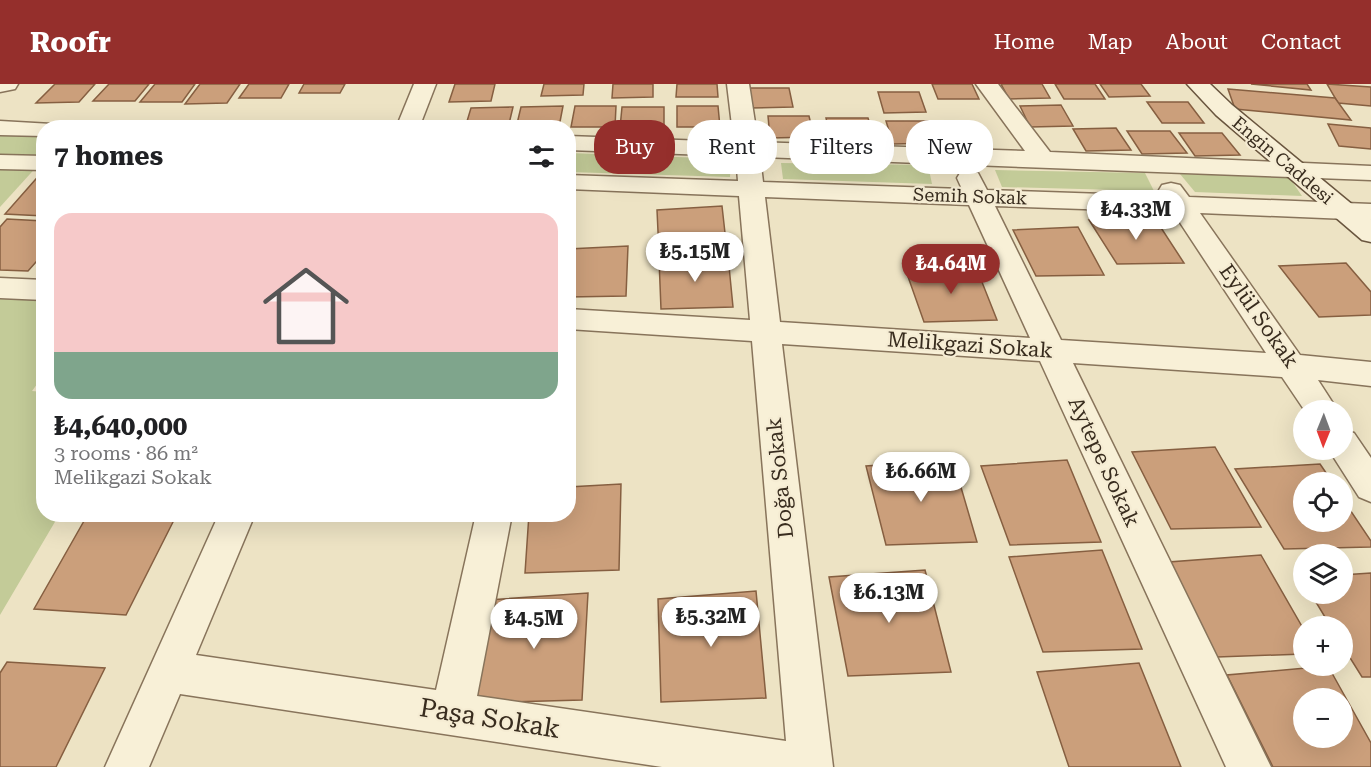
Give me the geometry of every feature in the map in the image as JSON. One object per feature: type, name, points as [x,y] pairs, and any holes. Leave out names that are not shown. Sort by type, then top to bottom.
[{"type":"street","points":[[0,86],[7,84]]},
{"type":"street","points":[[411,120],[425,84]]},
{"type":"street","name":"Doğa Sokak","points":[[738,84],[743,120]]},
{"type":"street","points":[[987,84],[1043,159]]},
{"type":"street","name":"Engin Caddesi","points":[[1198,84],[1224,110],[1371,234]]},
{"type":"street","points":[[0,128],[36,129]]},
{"type":"street","name":"Semih Sokak","points":[[576,143],[687,146]]},
{"type":"street","name":"Semih Sokak","points":[[777,149],[906,154]]},
{"type":"street","name":"Semih Sokak","points":[[993,157],[1371,173]]},
{"type":"street","points":[[0,162],[36,163]]},
{"type":"street","name":"Eylül Sokak","points":[[1153,163],[1316,400]]},
{"type":"street","name":"Doğa Sokak","points":[[750,174],[811,767]]},
{"type":"street","name":"Aytepe Sokak","points":[[968,174],[1249,767]]},
{"type":"street","name":"Semih Sokak","points":[[576,182],[1371,212]]},
{"type":"street","points":[[0,288],[36,290]]},
{"type":"street","name":"Melikgazi Sokak","points":[[576,320],[1294,366],[1371,374]]},
{"type":"street","points":[[1353,459],[1371,487]]},
{"type":"street","points":[[127,767],[234,522]]},
{"type":"street","points":[[452,712],[492,522]]},
{"type":"street","name":"Paşa Sokak","points":[[169,672],[452,712],[811,767]]},
{"type":"green space","points":[[0,132],[36,134],[36,155],[0,154]]},
{"type":"green space","points":[[576,153],[594,154],[594,173],[576,172]]},
{"type":"green space","points":[[675,157],[687,157],[687,174],[730,174],[730,177],[633,174],[675,174]]},
{"type":"green space","points":[[0,162],[36,163],[36,167],[0,207]]},
{"type":"green space","points":[[781,163],[789,163],[789,174],[894,174],[894,165],[906,165],[906,174],[930,174],[932,184],[783,179]]},
{"type":"green space","points":[[995,170],[1145,173],[1154,191],[1002,187]]},
{"type":"green space","points":[[1180,174],[1289,177],[1302,196],[1195,192]]},
{"type":"green space","points":[[0,288],[36,290],[36,386],[32,391],[36,391],[36,522],[55,522],[0,615]]},
{"type":"building","points":[[55,84],[95,84],[79,102],[36,103]]},
{"type":"building","points":[[109,84],[149,84],[135,101],[93,101]]},
{"type":"building","points":[[155,84],[195,84],[182,102],[140,102]]},
{"type":"building","points":[[200,84],[240,84],[227,103],[185,104]]},
{"type":"building","points":[[249,84],[289,84],[281,98],[239,98]]},
{"type":"building","points":[[304,84],[345,84],[340,93],[299,93]]},
{"type":"building","points":[[455,84],[495,84],[491,101],[449,102]]},
{"type":"building","points":[[544,84],[584,84],[583,95],[541,96]]},
{"type":"building","points":[[613,84],[653,84],[653,97],[612,98]]},
{"type":"building","points":[[677,84],[717,84],[718,97],[676,97]]},
{"type":"building","points":[[932,84],[972,84],[979,99],[938,99]]},
{"type":"building","points":[[1001,84],[1042,84],[1050,98],[1009,99]]},
{"type":"building","points":[[1055,84],[1095,84],[1105,99],[1064,99]]},
{"type":"building","points":[[1100,84],[1141,84],[1150,96],[1109,97]]},
{"type":"building","points":[[1251,84],[1307,84],[1311,90]]},
{"type":"building","points":[[1327,84],[1371,87],[1371,106],[1338,103]]},
{"type":"building","points":[[749,88],[789,88],[793,107],[751,108]]},
{"type":"building","points":[[1228,89],[1335,98],[1351,120],[1235,109]]},
{"type":"building","points":[[878,92],[919,92],[926,112],[884,113]]},
{"type":"building","points":[[1147,102],[1188,102],[1204,123],[1162,123]]},
{"type":"building","points":[[1061,105],[1073,126],[1030,127],[1020,106]]},
{"type":"building","points":[[563,106],[560,120],[518,120],[521,107]]},
{"type":"building","points":[[575,106],[616,106],[615,120],[594,120],[594,127],[576,127],[576,120],[572,120]]},
{"type":"building","points":[[677,106],[718,106],[719,120],[687,120],[687,127],[677,127]]},
{"type":"building","points":[[513,107],[510,120],[467,120],[471,108]]},
{"type":"building","points":[[622,107],[664,107],[664,120],[621,120]]},
{"type":"building","points":[[768,116],[809,116],[810,120],[789,120],[789,138],[777,138],[777,120],[768,120]]},
{"type":"building","points":[[826,118],[868,118],[869,120],[826,120]]},
{"type":"building","points":[[894,121],[906,121],[906,144],[894,144]]},
{"type":"building","points":[[1328,124],[1371,128],[1371,149],[1339,146]]},
{"type":"building","points":[[1116,128],[1131,150],[1086,151],[1073,129]]},
{"type":"building","points":[[1127,131],[1170,131],[1187,153],[1142,154]]},
{"type":"building","points":[[1179,133],[1222,133],[1240,155],[1195,156]]},
{"type":"building","points":[[36,179],[36,216],[5,214]]},
{"type":"building","points":[[722,206],[727,251],[659,253],[657,210]]},
{"type":"building","points":[[1154,217],[1184,263],[1117,264],[1089,220]]},
{"type":"building","points":[[7,219],[36,221],[36,262],[28,271],[0,270],[0,227]]},
{"type":"building","points":[[1078,227],[1104,275],[1036,276],[1013,230]]},
{"type":"building","points":[[628,246],[626,296],[576,297],[576,249]]},
{"type":"building","points":[[728,256],[733,307],[661,309],[659,259]]},
{"type":"building","points":[[1346,263],[1371,292],[1371,315],[1319,317],[1279,266]]},
{"type":"building","points":[[976,267],[997,320],[924,322],[906,271]]},
{"type":"building","points":[[1215,447],[1261,527],[1171,529],[1132,452]]},
{"type":"building","points":[[953,460],[977,542],[886,545],[866,466]]},
{"type":"building","points":[[1067,460],[1101,542],[1010,545],[981,466]]},
{"type":"building","points":[[1320,464],[1325,472],[1293,472],[1293,532],[1353,532],[1353,514],[1371,541],[1371,547],[1353,547],[1353,544],[1293,544],[1293,549],[1284,549],[1235,469]]},
{"type":"building","points":[[621,484],[619,570],[525,573],[528,522],[576,522],[576,487]]},
{"type":"building","points":[[83,522],[173,522],[126,615],[34,609]]},
{"type":"building","points":[[1102,550],[1142,649],[1043,652],[1009,557]]},
{"type":"building","points":[[1261,555],[1296,616],[1293,616],[1293,654],[1217,657],[1169,562]]},
{"type":"building","points":[[925,570],[951,672],[848,676],[829,577]]},
{"type":"building","points":[[1371,573],[1371,677],[1362,677],[1353,663],[1353,616],[1324,616],[1317,604],[1353,604],[1353,574]]},
{"type":"building","points":[[756,591],[766,698],[661,702],[658,599]]},
{"type":"building","points":[[588,593],[582,700],[476,703],[488,600]]},
{"type":"building","points":[[7,662],[105,668],[56,767],[0,767],[0,673]]},
{"type":"building","points":[[1139,663],[1181,767],[1069,767],[1037,672]]},
{"type":"building","points":[[1293,669],[1293,676],[1334,676],[1340,688],[1293,688],[1293,748],[1353,748],[1353,711],[1371,743],[1371,767],[1273,767],[1227,675]]}]
